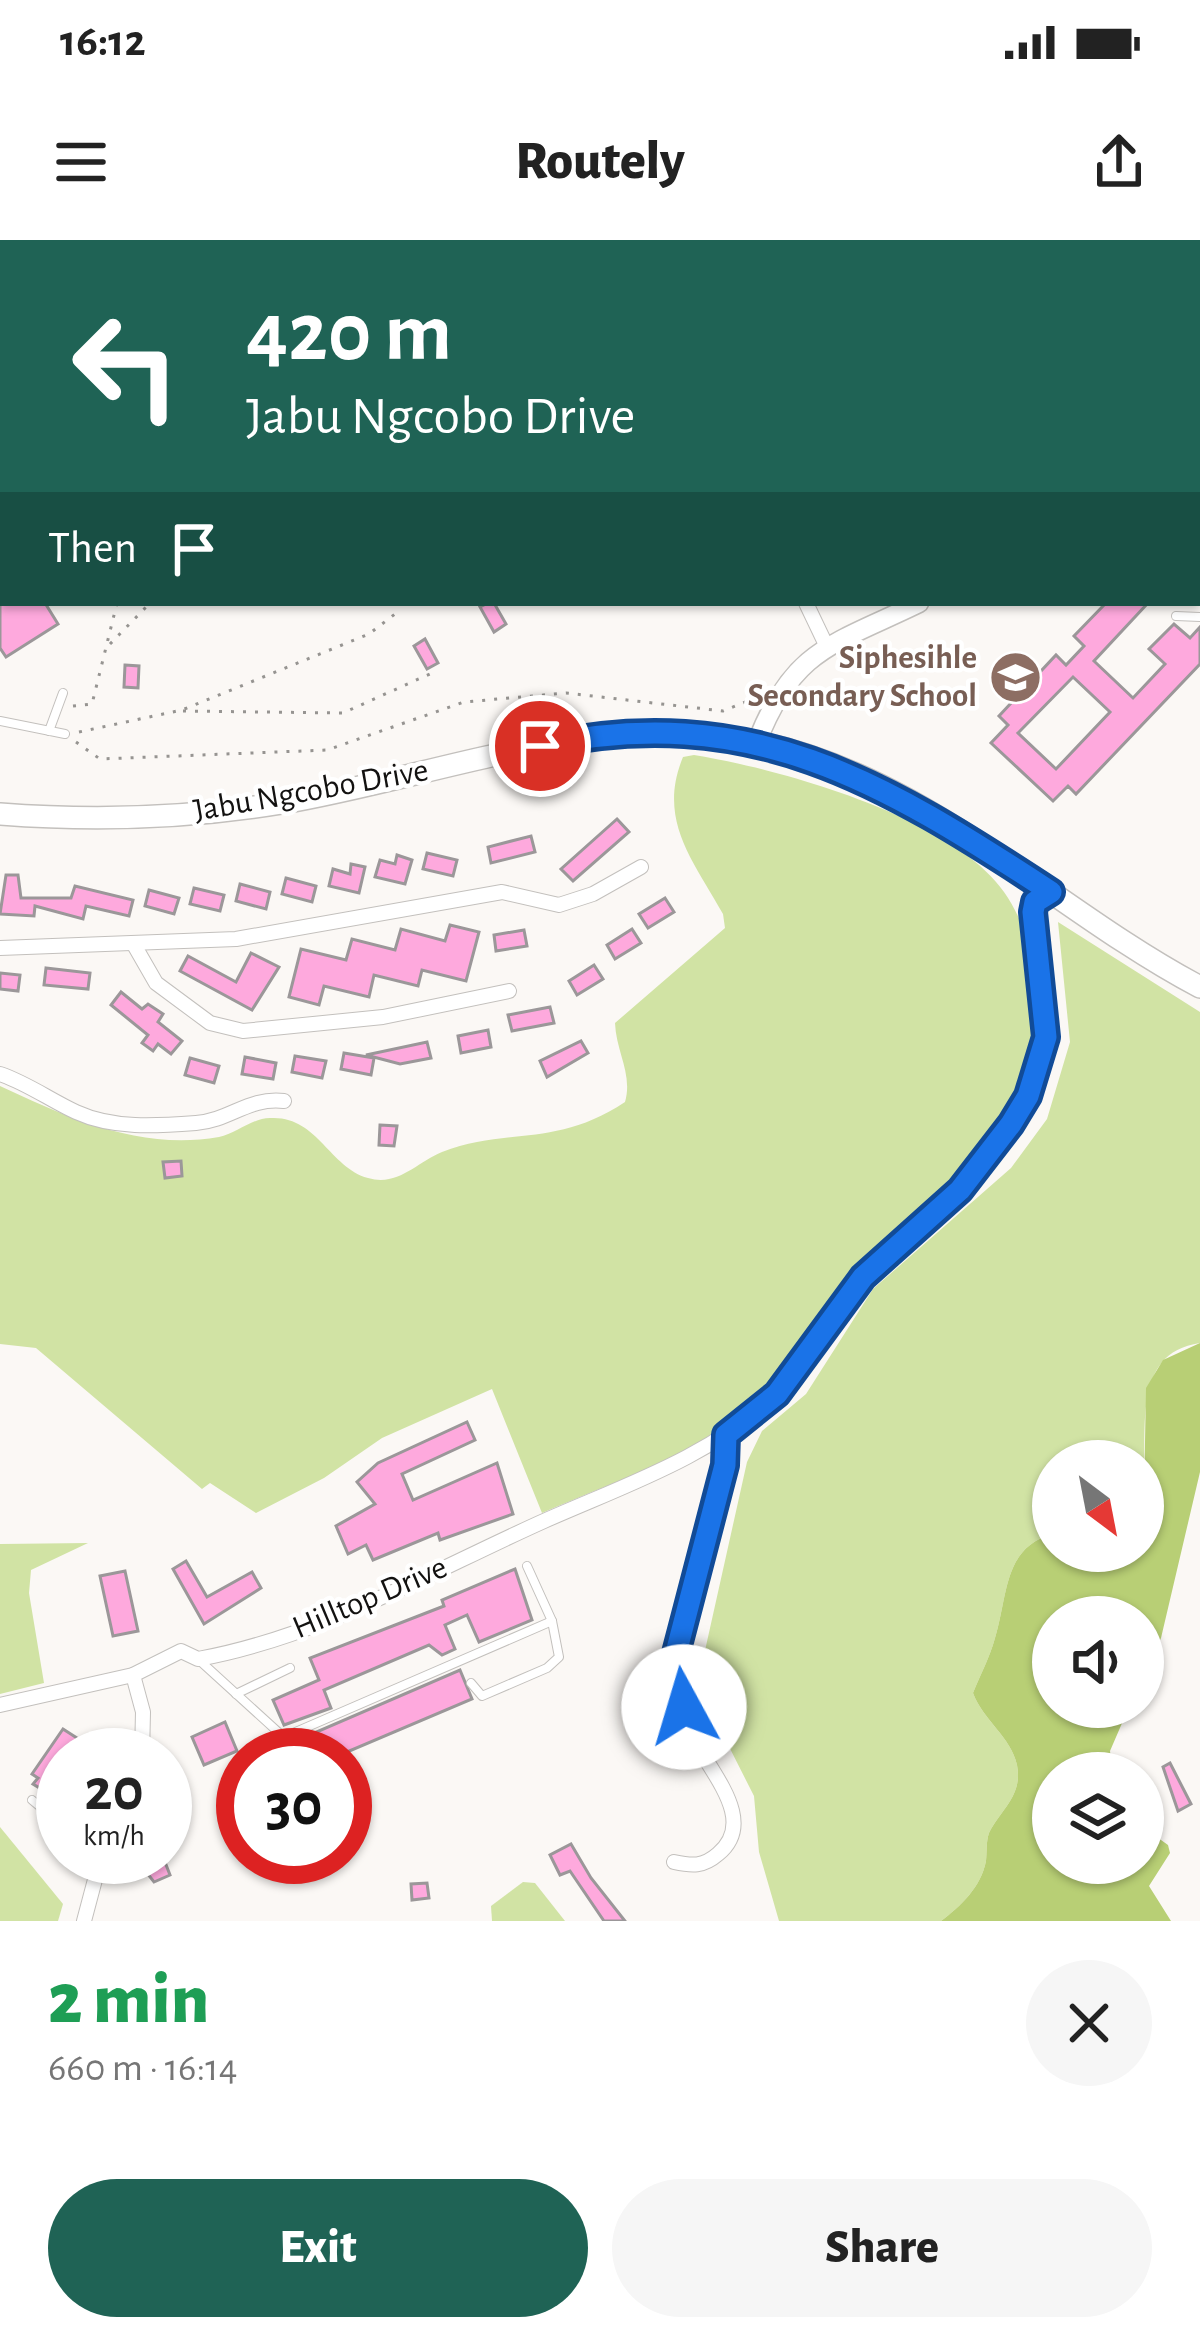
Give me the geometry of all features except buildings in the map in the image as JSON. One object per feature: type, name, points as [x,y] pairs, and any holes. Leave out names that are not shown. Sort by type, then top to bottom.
[{"type":"main road","name":"Jabu Ngcobo Drive","points":[[0,814],[161,814],[280,803],[598,734],[644,731],[757,742],[892,792],[1131,948],[1200,987]]},
{"type":"street","points":[[807,606],[826,647]]},
{"type":"street","points":[[757,742],[776,696],[795,670],[826,647],[914,606]]},
{"type":"street","points":[[0,948],[308,931],[502,892],[572,903],[641,867]]},
{"type":"street","name":"Hilltop Drive","points":[[0,1705],[133,1675],[181,1651],[198,1659],[294,1632],[655,1475],[726,1435],[777,1394],[863,1277],[960,1190],[1028,1096],[1046,1037],[1033,912],[1035,902],[1051,892]]},
{"type":"street","points":[[133,943],[148,974],[170,995],[210,1023],[242,1031],[383,1017],[509,991]]},
{"type":"street","points":[[0,1074],[74,1111],[128,1125],[199,1123],[229,1116],[255,1099],[284,1101]]},
{"type":"street","points":[[674,1862],[701,1865],[723,1850],[733,1833],[731,1806],[694,1738],[676,1672],[676,1653],[725,1465],[726,1435]]},
{"type":"street","points":[[133,1675],[143,1728]]},
{"type":"street","points":[[84,1921],[94,1884]]},
{"type":"lane","points":[[1176,616],[1200,617]]},
{"type":"lane","points":[[49,731],[63,693]]},
{"type":"lane","points":[[0,721],[65,734]]},
{"type":"lane","points":[[471,1683],[482,1696],[554,1664],[559,1648],[527,1566]]},
{"type":"lane","points":[[305,1728],[551,1621]]},
{"type":"lane","points":[[198,1659],[274,1728]]},
{"type":"lane","points":[[236,1694],[290,1668]]},
{"type":"lane","points":[[32,1800],[36,1803]]},
{"type":"path","points":[[59,708],[92,704],[116,606]]},
{"type":"path","points":[[109,645],[147,606]]},
{"type":"path","points":[[65,734],[113,729],[182,710],[368,634],[395,614]]},
{"type":"path","points":[[182,710],[344,713],[432,673]]},
{"type":"path","points":[[65,734],[100,759],[327,751],[464,702],[566,693],[724,711],[762,695],[776,696]]},
{"type":"green space","points":[[694,755],[817,785],[906,819],[946,841],[979,865],[1011,902],[1026,936],[1037,985],[1037,1033],[1031,1063],[999,1128],[966,1166],[860,1265],[789,1364],[752,1404],[667,1459],[542,1513],[492,1389],[382,1438],[324,1478],[256,1513],[210,1483],[202,1489],[36,1348],[0,1344],[0,1086],[106,1129],[161,1139],[219,1137],[263,1119],[286,1119],[311,1133],[355,1172],[379,1180],[466,1145],[576,1126],[625,1102],[627,1082],[615,1023],[725,928],[723,914],[690,857],[676,820],[676,780],[683,757]]},
{"type":"green space","points":[[1058,922],[1200,1012],[1200,1343],[1177,1350],[1152,1379],[1144,1440],[1032,1440],[1032,1544],[1010,1575],[993,1645],[973,1693],[1009,1746],[1017,1765],[1017,1785],[989,1833],[986,1861],[975,1887],[941,1921],[779,1921],[759,1852],[754,1796],[713,1715],[704,1655],[747,1462],[762,1431],[806,1394],[873,1289],[1011,1168],[1047,1119],[1070,1042]]},
{"type":"green space","points":[[1200,1343],[1200,1472],[1164,1625],[1164,1596],[1032,1596],[1032,1728],[1120,1728],[1110,1752],[1032,1752],[1032,1884],[1150,1884],[1171,1921],[941,1921],[980,1879],[989,1833],[1017,1785],[1014,1755],[973,1693],[993,1645],[1016,1562],[1032,1544],[1032,1572],[1164,1572],[1164,1440],[1145,1440],[1146,1388],[1163,1360]]},
{"type":"green space","points":[[88,1543],[31,1570],[29,1593],[44,1683],[0,1694],[0,1544]]},
{"type":"green space","points":[[0,1827],[36,1871],[36,1884],[47,1884],[63,1904],[58,1921],[0,1921]]},
{"type":"green space","points":[[523,1882],[535,1883],[565,1921],[492,1921],[491,1906]]},
{"type":"place","name":"Siphesihle Secondary School","points":[[1016,677]]},
{"type":"route","points":[[540,746],[644,731],[757,742],[828,764],[892,792],[1051,892],[1035,902],[1033,912],[1046,1037],[1028,1096],[986,1161],[863,1277],[777,1394],[726,1435],[725,1465],[676,1653],[684,1707]]}]
